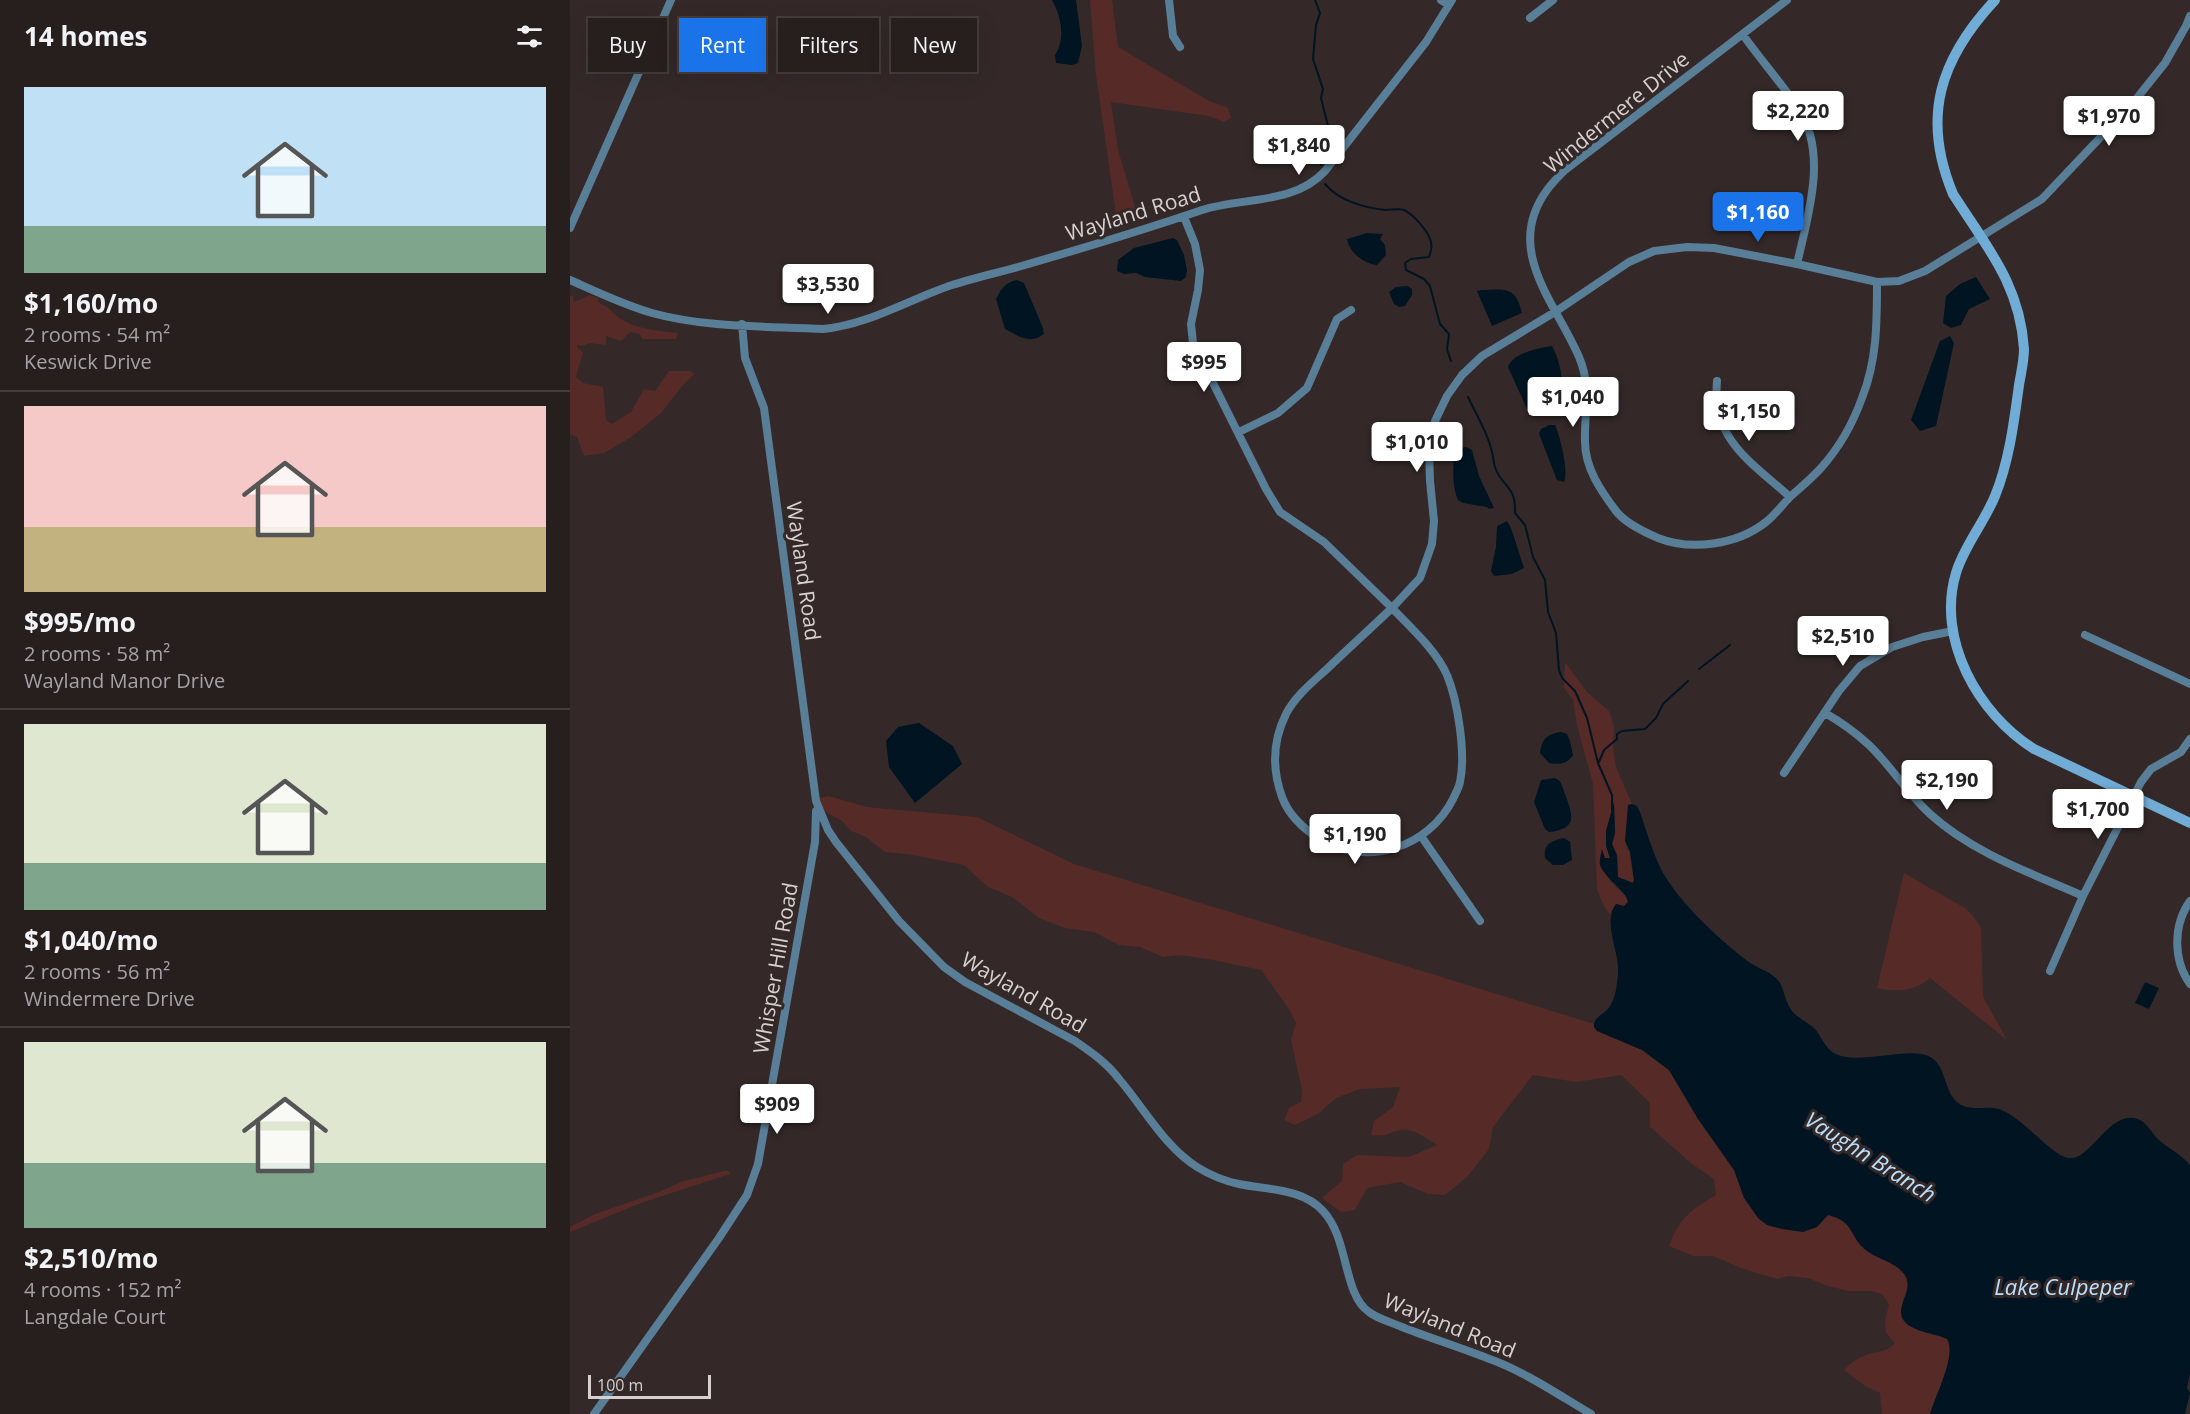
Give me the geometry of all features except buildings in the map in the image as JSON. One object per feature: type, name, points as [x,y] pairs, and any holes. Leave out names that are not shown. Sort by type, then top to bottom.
[{"type":"street","points":[[570,228],[671,0]]},
{"type":"street","points":[[1169,0],[1173,36],[1180,47]]},
{"type":"street","points":[[1441,0],[1450,3]]},
{"type":"street","points":[[1530,18],[1553,0]]},
{"type":"street","name":"Windermere Drive","points":[[1787,0],[1565,170],[1546,190],[1534,214],[1530,247],[1536,274],[1583,367],[1587,387],[1584,444],[1590,468],[1599,488],[1618,514],[1646,533],[1667,542],[1693,545],[1720,543],[1743,535],[1765,523],[1822,468],[1844,437],[1862,399],[1872,369],[1876,333],[1877,282]]},
{"type":"street","points":[[1995,0],[1959,45],[1947,72],[1937,110],[1937,141],[1946,178],[1953,194],[2008,280],[2022,330],[2024,359],[2015,415],[1996,494],[1961,559],[1956,573],[1951,603],[1953,631],[1958,653],[1989,708],[2007,729],[2034,749],[2190,823]]},
{"type":"street","name":"Wayland Road","points":[[570,280],[652,313],[702,322],[838,327],[863,320],[956,284],[1222,205],[1292,192],[1313,183],[1328,168],[1426,42],[1450,3]]},
{"type":"street","points":[[1184,217],[1195,244],[1200,270],[1191,324],[1193,343],[1280,512],[1341,556],[1392,608],[1424,642],[1447,674],[1461,742],[1460,785],[1443,815],[1421,836],[1404,846],[1388,851],[1358,852],[1336,847],[1305,830],[1293,817],[1276,781],[1275,746],[1279,730],[1295,699],[1392,608],[1420,578],[1432,544],[1434,521],[1429,450],[1435,422],[1447,396],[1462,375],[1482,356],[1555,312],[1629,262],[1654,251],[1687,247],[1714,248],[1877,282],[1899,280],[1925,271],[2042,198],[2133,103],[2165,63],[2190,16]]},
{"type":"street","points":[[1743,35],[1800,111],[1810,134],[1814,163],[1813,193],[1797,264]]},
{"type":"street","points":[[1239,432],[1278,413],[1307,388],[1337,320],[1351,310]]},
{"type":"street","name":"Wayland Road","points":[[742,324],[745,358],[764,408],[816,801],[824,823],[836,842],[899,921],[931,956],[965,982],[1075,1041],[1090,1052],[1118,1078],[1179,1153],[1195,1166],[1231,1182],[1294,1193],[1315,1203],[1323,1210],[1336,1229],[1356,1299],[1368,1312],[1430,1338],[1489,1358],[1591,1414]]},
{"type":"street","points":[[1717,381],[1717,406],[1726,434],[1742,454],[1790,497]]},
{"type":"street","points":[[1784,773],[1839,691],[1860,666],[1892,647],[1953,631]]},
{"type":"street","points":[[2085,635],[2190,684]]},
{"type":"street","points":[[1825,713],[1847,726],[1870,746],[1929,813],[1958,836],[2083,897]]},
{"type":"street","points":[[2050,971],[2083,897],[2141,782],[2151,769],[2181,752],[2190,739]]},
{"type":"street","name":"Whisper Hill Road","points":[[594,1414],[726,1228],[747,1195],[754,1176],[774,1080],[815,842],[816,801]]},
{"type":"street","points":[[1421,836],[1480,921]]},
{"type":"street","points":[[2190,901],[2179,925],[2176,946],[2183,974],[2190,984]]},
{"type":"shaded area","points":[[1090,0],[1112,0],[1118,47],[1209,101],[1228,108],[1231,118],[1224,122],[1209,116],[1111,102],[1118,150],[1137,213],[1117,221],[1096,75]]},
{"type":"shaded area","points":[[570,295],[573,296],[574,302],[590,295],[598,298],[599,303],[631,324],[647,329],[678,333],[676,339],[642,339],[640,334],[630,332],[621,341],[606,336],[606,345],[589,343],[583,346],[577,345],[577,348],[583,352],[576,377],[583,383],[603,387],[606,420],[612,424],[631,412],[644,389],[655,391],[669,371],[690,371],[694,374],[661,413],[630,438],[604,453],[584,456],[577,437],[570,434]]},
{"type":"shaded area","points":[[1565,662],[1587,692],[1609,711],[1614,726],[1613,747],[1616,767],[1632,804],[1628,806],[1626,846],[1630,852],[1634,883],[1618,877],[1617,855],[1612,844],[1615,833],[1614,805],[1606,831],[1606,846],[1610,859],[1605,858],[1602,851],[1605,872],[1611,882],[1626,896],[1628,902],[1612,910],[1610,915],[1597,889],[1593,784],[1577,725],[1573,700],[1564,688]]},
{"type":"shaded area","points":[[828,796],[867,807],[977,817],[1074,864],[1594,1024],[1597,1031],[1642,1050],[1669,1070],[1698,1119],[1734,1170],[1825,1216],[1831,1213],[1847,1221],[1904,1274],[1910,1289],[1947,1337],[1952,1352],[1932,1414],[1882,1414],[1880,1393],[1865,1386],[1844,1370],[1859,1358],[1886,1350],[1895,1343],[1886,1333],[1885,1321],[1889,1304],[1882,1294],[1871,1291],[1849,1291],[1808,1278],[1788,1276],[1777,1279],[1741,1268],[1713,1256],[1693,1256],[1669,1246],[1677,1228],[1687,1216],[1716,1195],[1714,1179],[1692,1164],[1650,1127],[1650,1103],[1621,1075],[1576,1082],[1533,1075],[1493,1127],[1489,1149],[1467,1177],[1445,1195],[1428,1194],[1400,1182],[1367,1188],[1355,1210],[1341,1212],[1322,1198],[1342,1181],[1343,1164],[1357,1155],[1409,1157],[1437,1145],[1420,1134],[1405,1130],[1384,1135],[1371,1135],[1374,1121],[1393,1107],[1400,1087],[1360,1089],[1336,1098],[1318,1114],[1295,1125],[1284,1120],[1289,1108],[1301,1102],[1302,1090],[1291,1040],[1296,1023],[1289,1009],[1261,970],[1179,955],[1163,957],[1140,947],[1119,945],[1094,932],[1065,928],[1039,918],[1012,897],[988,887],[964,865],[885,852],[866,837],[851,831],[842,821],[821,809],[819,798]]},
{"type":"shaded area","points":[[1904,873],[1965,908],[1981,928],[1983,997],[2007,1040],[1930,978],[1918,986],[1905,990],[1877,988]]},
{"type":"shaded area","points":[[724,1171],[730,1174],[641,1203],[570,1232],[570,1227],[595,1214],[681,1182]]},
{"type":"water","points":[[1052,0],[1076,0],[1082,46],[1078,63],[1072,65],[1056,63],[1055,55],[1060,42],[1061,28]]},
{"type":"water","points":[[1367,233],[1383,234],[1380,239],[1385,245],[1386,255],[1377,265],[1358,256],[1348,244],[1347,239]]},
{"type":"water","points":[[1173,238],[1177,240],[1184,255],[1187,270],[1186,277],[1181,281],[1145,277],[1136,273],[1124,274],[1117,271],[1118,260],[1134,248]]},
{"type":"water","points":[[1976,277],[1990,299],[1969,309],[1961,325],[1951,328],[1943,323],[1946,296],[1960,284]]},
{"type":"water","points":[[1017,280],[1024,283],[1043,328],[1044,334],[1034,339],[1024,338],[1005,329],[996,299],[1004,287]]},
{"type":"water","points":[[1407,286],[1412,289],[1412,295],[1405,306],[1399,307],[1394,304],[1389,292],[1396,287]]},
{"type":"water","points":[[1477,291],[1508,291],[1520,304],[1522,313],[1492,326]]},
{"type":"water","points":[[1950,336],[1954,343],[1936,426],[1920,431],[1911,420],[1940,341]]},
{"type":"water","points":[[1552,346],[1561,371],[1561,397],[1528,411],[1508,367],[1520,355]]},
{"type":"water","points":[[1555,425],[1561,445],[1565,462],[1564,482],[1557,480],[1539,434],[1541,429]]},
{"type":"water","points":[[1466,447],[1472,450],[1479,476],[1494,508],[1489,509],[1458,500],[1454,483],[1454,453]]},
{"type":"water","points":[[1507,521],[1524,568],[1512,574],[1494,576],[1491,571],[1497,526]]},
{"type":"water","points":[[919,723],[953,746],[962,764],[915,803],[889,767],[886,741],[898,727]]},
{"type":"water","points":[[1561,732],[1567,734],[1573,755],[1562,763],[1549,763],[1540,753],[1542,744],[1552,734]]},
{"type":"water","points":[[1555,778],[1562,787],[1570,808],[1571,820],[1565,828],[1549,832],[1545,829],[1534,802],[1541,780]]},
{"type":"water","name":"Lake Culpeper","points":[[1614,802],[1615,833],[1612,844],[1617,855],[1618,877],[1633,883],[1634,880],[1630,852],[1625,841],[1628,805],[1632,804],[1637,806],[1640,812],[1660,867],[1676,892],[1723,940],[1750,963],[1777,979],[1792,1011],[1814,1028],[1834,1053],[1856,1058],[1911,1053],[1923,1054],[1932,1058],[1940,1066],[1952,1096],[1961,1105],[1971,1108],[1999,1109],[2008,1113],[2062,1156],[2077,1157],[2120,1120],[2130,1118],[2143,1122],[2159,1140],[2190,1165],[2190,1373],[2187,1388],[2190,1393],[2185,1414],[1930,1414],[1944,1376],[1949,1346],[1947,1339],[1918,1330],[1904,1321],[1901,1310],[1908,1283],[1903,1272],[1867,1251],[1857,1241],[1848,1226],[1837,1218],[1828,1215],[1817,1227],[1803,1232],[1767,1225],[1758,1218],[1744,1198],[1734,1170],[1698,1119],[1669,1070],[1642,1050],[1597,1031],[1594,1027],[1596,1020],[1612,1002],[1617,986],[1618,965],[1611,928],[1612,911],[1616,904],[1624,906],[1628,902],[1623,893],[1606,875],[1600,863],[1602,849],[1605,858],[1610,858],[1606,846],[1606,831]]},
{"type":"water","points":[[1564,838],[1570,842],[1572,860],[1563,865],[1553,865],[1545,858],[1545,849],[1552,842]]},
{"type":"water","points":[[2145,982],[2159,988],[2149,1009],[2135,1003]]},
{"type":"waterway","name":"Vaughn Branch","points":[[1315,0],[1320,13],[1316,25],[1313,59],[1323,89],[1321,98],[1328,126],[1325,138],[1318,148],[1321,165]]},
{"type":"waterway","name":"Vaughn Branch","points":[[1325,184],[1337,195],[1361,205],[1386,210],[1404,210],[1426,231],[1431,244],[1429,257],[1411,259],[1405,263],[1406,270],[1424,279],[1430,286],[1440,324],[1449,334],[1447,349],[1451,361]]},
{"type":"waterway","name":"Vaughn Branch","points":[[1468,397],[1492,450],[1498,474],[1511,491],[1515,513],[1525,525],[1533,557],[1545,580],[1548,612],[1556,633],[1559,670],[1562,678],[1575,691],[1587,718],[1598,763],[1612,795],[1612,810]]},
{"type":"waterway","points":[[1699,669],[1730,645]]},
{"type":"waterway","points":[[1599,762],[1604,750],[1617,739],[1617,734],[1622,731],[1645,729],[1656,718],[1663,704],[1688,681]]}]
